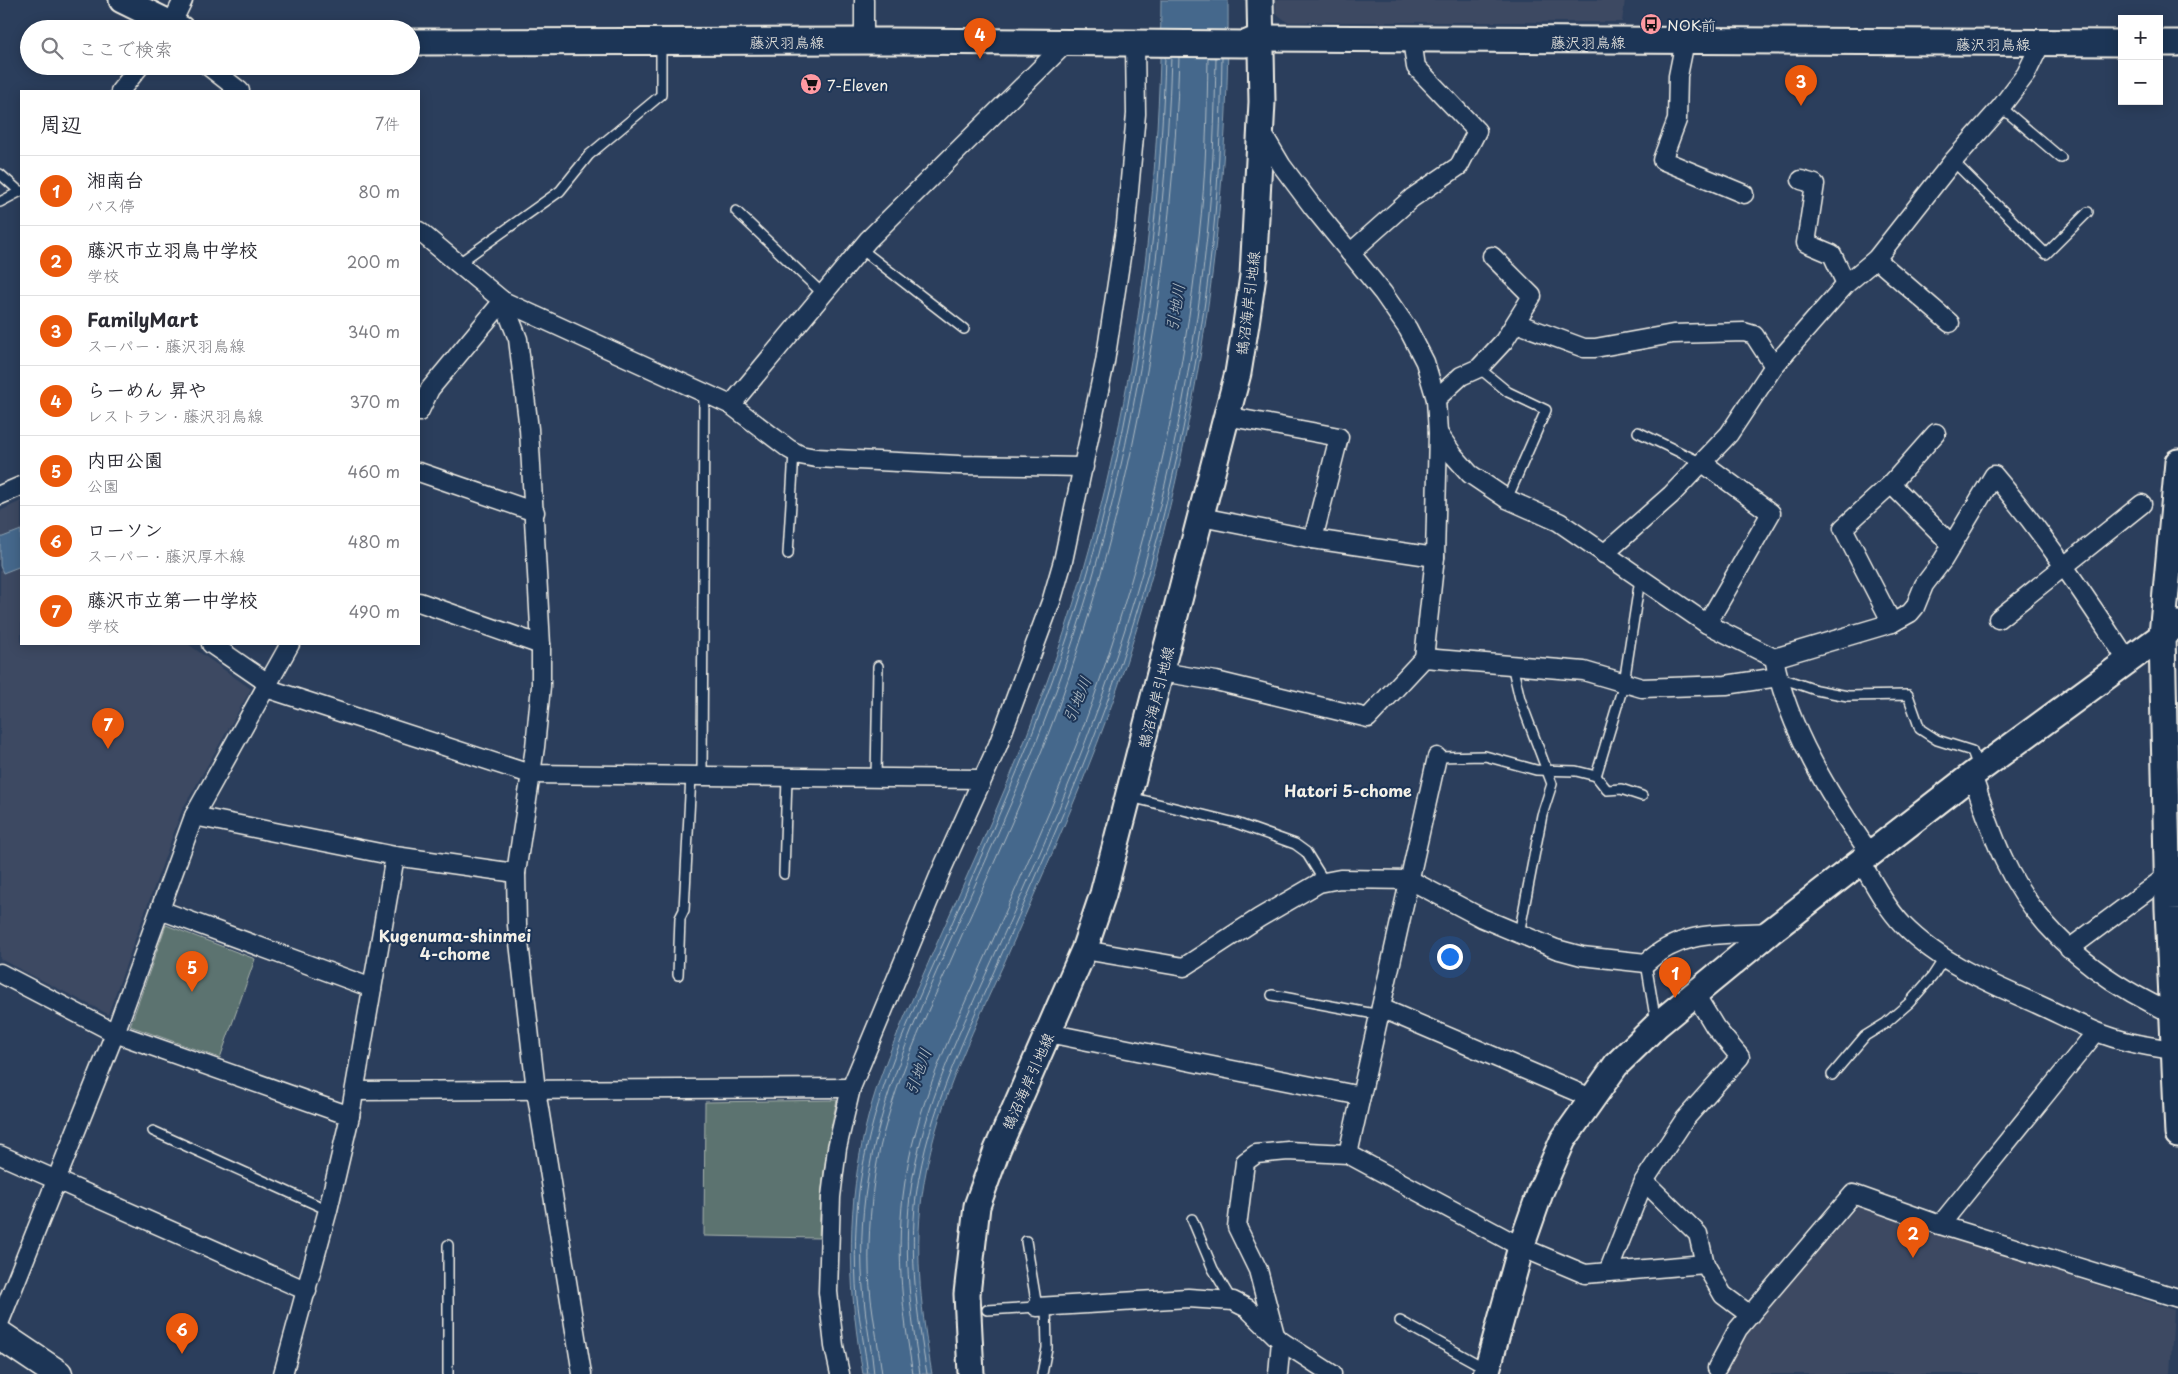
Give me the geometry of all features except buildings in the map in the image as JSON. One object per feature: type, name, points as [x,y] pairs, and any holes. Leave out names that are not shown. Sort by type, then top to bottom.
[{"type":"main road","points":[[0,1335],[58,1374]]},
{"type":"street","points":[[122,0],[159,20]]},
{"type":"street","points":[[177,20],[184,0]]},
{"type":"street","points":[[864,0],[864,41]]},
{"type":"street","name":"鵠沼海岸引地線","points":[[971,1374],[967,1294],[977,1206],[997,1150],[1084,950],[1103,894],[1130,797],[1238,373],[1253,276],[1260,129],[1260,0]]},
{"type":"street","name":"藤沢羽鳥線","points":[[420,42],[864,41],[1245,44],[1259,38],[2118,43]]},
{"type":"street","points":[[1350,253],[1412,198],[1459,166],[1477,131],[1416,67],[1412,40]]},
{"type":"street","points":[[1685,41],[1678,76],[1677,120],[1662,160],[1744,194]]},
{"type":"street","points":[[731,405],[861,249],[1066,43]]},
{"type":"street","points":[[1604,554],[1671,495],[1728,434],[1774,366],[1846,284],[1876,259],[1953,160],[2001,107],[2026,74],[2041,43]]},
{"type":"street","points":[[2163,43],[2178,43]]},
{"type":"street","points":[[840,1374],[834,1346],[828,1292],[829,1236],[837,1148],[851,1088],[998,745],[1052,599],[1063,561],[1105,362],[1130,190],[1136,114],[1135,44]]},
{"type":"street","points":[[121,90],[133,75]]},
{"type":"street","points":[[220,75],[239,90]]},
{"type":"street","points":[[1161,672],[1216,681],[1368,718],[1424,658],[1435,557],[1438,433],[1436,399],[1425,362],[1408,329],[1282,166],[1260,129]]},
{"type":"street","points":[[1801,180],[1815,184],[1806,243],[1832,254],[1846,284]]},
{"type":"street","points":[[420,232],[504,301],[731,405],[794,452],[816,458],[1084,467]]},
{"type":"street","points":[[1436,399],[1461,376],[1479,368],[1504,341],[1532,296],[1492,256]]},
{"type":"street","points":[[1876,259],[1950,323]]},
{"type":"street","points":[[420,408],[425,387],[504,301]]},
{"type":"street","points":[[504,301],[518,338],[529,429],[535,512],[542,686],[516,872],[517,925],[536,1090],[582,1374]]},
{"type":"street","points":[[1516,323],[1584,348],[1595,348],[1673,334],[1744,332],[1754,335],[1774,366]]},
{"type":"street","points":[[1226,416],[1339,437],[1313,539]]},
{"type":"street","points":[[1438,433],[1454,456],[1470,474],[1507,499],[1558,522],[1707,624],[1774,658],[1892,623],[1910,613],[1915,607],[1924,585],[1952,545],[1994,475],[2017,503],[2064,568],[2126,660]]},
{"type":"street","points":[[1892,623],[1843,528],[1891,484],[1936,433]]},
{"type":"street","points":[[2178,462],[2170,629],[2175,1015],[2173,1050],[2178,1134]]},
{"type":"street","points":[[1702,463],[1771,514],[1707,624]]},
{"type":"street","points":[[420,472],[535,512]]},
{"type":"street","points":[[1891,484],[1952,545]]},
{"type":"street","points":[[0,495],[20,486]]},
{"type":"street","points":[[1998,619],[2142,504]]},
{"type":"street","points":[[1201,517],[1313,539],[1435,557]]},
{"type":"street","points":[[420,602],[541,645]]},
{"type":"street","points":[[1487,1372],[1521,1247],[1541,1190],[1563,1140],[1616,1065],[1657,1025],[1770,932],[1975,772],[2170,629]]},
{"type":"street","points":[[212,645],[267,686],[530,774],[982,779]]},
{"type":"street","points":[[0,1321],[115,1032],[194,816],[289,645]]},
{"type":"street","points":[[1424,658],[1584,671],[1642,688],[1726,685],[1778,677]]},
{"type":"street","points":[[1774,658],[1778,677],[1801,736],[1866,858],[1886,905],[1904,926],[1944,956],[2002,989],[2096,1032],[2145,1046],[2173,1050]]},
{"type":"street","points":[[1348,1154],[1437,757]]},
{"type":"street","points":[[1975,772],[2004,861],[2028,902],[2048,929],[2069,949],[2114,981],[2175,1015]]},
{"type":"street","points":[[194,816],[396,856],[516,872]]},
{"type":"street","points":[[283,1374],[307,1292],[350,1116],[396,856]]},
{"type":"street","points":[[2069,949],[2173,874]]},
{"type":"street","points":[[1084,950],[1184,967],[1259,918],[1324,881],[1340,879],[1410,880],[1519,934],[1556,949],[1582,956],[1646,963],[1657,952],[1676,942],[1698,936],[1770,932]]},
{"type":"street","points":[[160,910],[372,988]]},
{"type":"street","points":[[0,973],[115,1032],[350,1116]]},
{"type":"street","points":[[1608,1272],[1644,1181],[1685,1119],[1740,1057],[1715,1027],[1695,994]]},
{"type":"street","points":[[1380,1012],[1591,1098]]},
{"type":"street","points":[[1940,1225],[2096,1032]]},
{"type":"street","points":[[1048,1033],[1361,1096]]},
{"type":"street","points":[[355,1091],[851,1088]]},
{"type":"street","points":[[1278,1374],[1278,1338],[1258,1270],[1237,1227],[1245,1162],[1256,1154],[1280,1152],[1348,1154],[1521,1247],[1585,1274],[1705,1264]]},
{"type":"street","points":[[0,1155],[307,1292]]},
{"type":"street","points":[[1644,1181],[1698,1234],[1705,1264],[1723,1295],[1750,1315]]},
{"type":"street","points":[[1717,1368],[1738,1329],[1853,1194],[1940,1225],[2178,1298]]},
{"type":"street","points":[[1041,1307],[1188,1298],[1233,1301],[1247,1308],[1278,1338],[1332,1374]]},
{"type":"lane","points":[[459,263],[560,191],[590,155],[661,95],[661,42]]},
{"type":"lane","points":[[2001,107],[2061,158]]},
{"type":"lane","points":[[1953,160],[2046,254],[2088,212]]},
{"type":"lane","points":[[0,174],[20,191],[0,202]]},
{"type":"lane","points":[[736,211],[823,294]]},
{"type":"lane","points":[[861,249],[964,329]]},
{"type":"lane","points":[[1479,368],[1508,392],[1546,410],[1507,499]]},
{"type":"lane","points":[[678,975],[680,918],[684,910],[697,776],[704,393]]},
{"type":"lane","points":[[1638,432],[1702,463]]},
{"type":"lane","points":[[788,554],[794,452]]},
{"type":"lane","points":[[1596,776],[1624,682],[1640,579]]},
{"type":"lane","points":[[1512,665],[1529,725],[1552,784],[1542,816],[1519,934]]},
{"type":"lane","points":[[876,778],[878,666]]},
{"type":"lane","points":[[1778,677],[1816,690],[1848,696],[1908,695],[1920,729],[1937,740],[1972,751],[1975,772]]},
{"type":"lane","points":[[1437,757],[1485,756],[1536,770],[1576,770],[1596,776],[1607,790],[1621,789],[1642,796]]},
{"type":"lane","points":[[784,874],[787,777]]},
{"type":"lane","points":[[1130,797],[1236,823],[1295,844],[1306,852],[1324,881]]},
{"type":"lane","points":[[1832,1075],[1865,1036],[1886,1023],[1909,1003],[1932,977],[1944,956]]},
{"type":"lane","points":[[1646,963],[1657,1025]]},
{"type":"lane","points":[[1272,995],[1380,1012]]},
{"type":"lane","points":[[153,1131],[328,1210]]},
{"type":"lane","points":[[1192,1219],[1213,1269],[1233,1301]]},
{"type":"lane","points":[[1026,1241],[1048,1348],[1042,1374]]},
{"type":"lane","points":[[448,1245],[448,1374]]},
{"type":"lane","points":[[987,1310],[1041,1307]]},
{"type":"lane","points":[[1400,1321],[1487,1372]]},
{"type":"shaded area","points":[[1276,0],[1625,0],[1622,22],[1287,22],[1276,13]]},
{"type":"shaded area","points":[[20,501],[20,645],[189,645],[251,689],[182,810],[108,1014],[0,959],[0,511]]},
{"type":"shaded area","points":[[1857,1207],[2174,1310],[2170,1374],[1718,1374],[1741,1335]]},
{"type":"green space","points":[[166,925],[255,959],[220,1058],[130,1026]]},
{"type":"green space","points":[[837,1100],[824,1169],[819,1238],[704,1236],[705,1102]]},
{"type":"water","name":"引地川","points":[[1161,0],[1228,0],[1227,85],[1214,255],[1203,339],[1188,423],[1149,588],[1111,706],[1068,816],[954,1076],[935,1135],[927,1165],[922,1196],[919,1241],[922,1308],[932,1374],[863,1374],[858,1345],[851,1257],[854,1198],[863,1139],[876,1091],[893,1044],[996,811],[1039,704],[1078,587],[1101,505],[1120,422],[1135,338],[1146,254],[1159,85]]},
{"type":"water","points":[[20,530],[20,566],[3,573],[0,566],[0,538]]},
{"type":"place","name":"NOK前","points":[[1651,24]]},
{"type":"place","name":"らーめん 昇や","points":[[980,59]]},
{"type":"place","name":"7-Eleven","points":[[811,84]]},
{"type":"place","name":"FamilyMart","points":[[1801,106]]},
{"type":"place","name":"藤沢市立第一中学校","points":[[108,749]]},
{"type":"place","name":"内田公園","points":[[192,992]]},
{"type":"place","name":"湘南台","points":[[1675,998]]},
{"type":"place","name":"藤沢市立羽鳥中学校","points":[[1913,1258]]},
{"type":"place","name":"ローソン","points":[[182,1354]]},
{"type":"district","name":"Hatori 5-chome","points":[[1348,790]]},
{"type":"district","name":"Kugenuma-shinmei 4-chome","points":[[455,944]]}]
